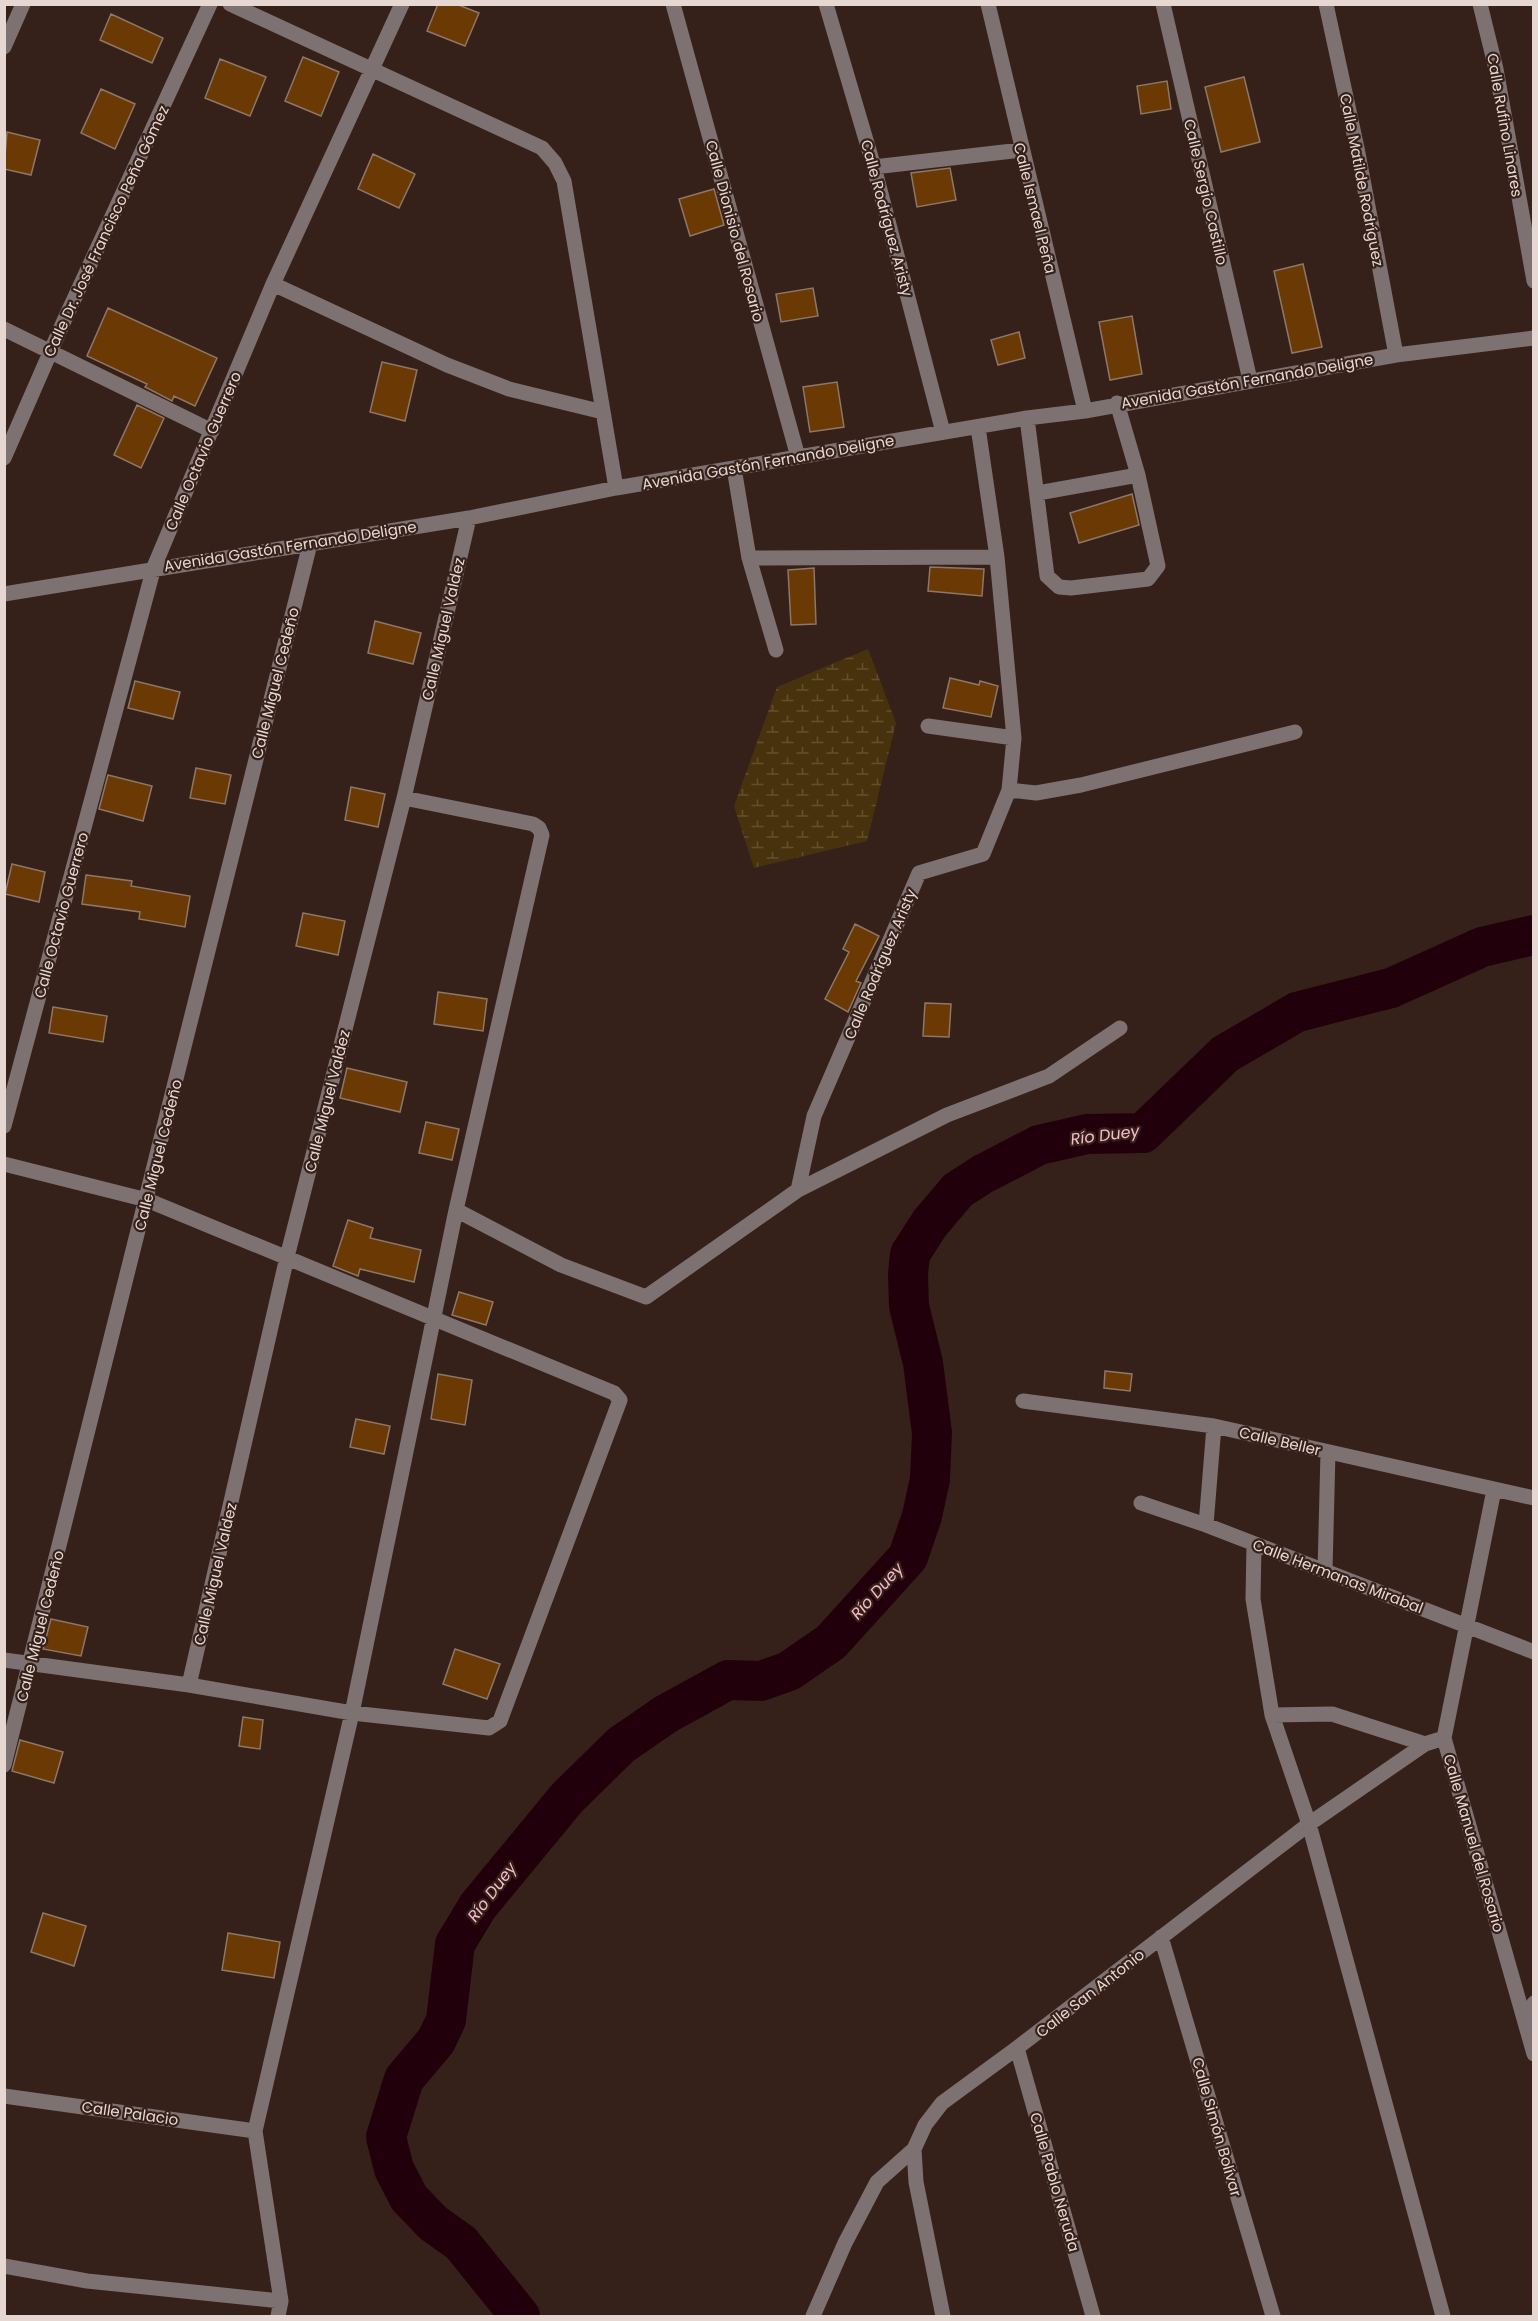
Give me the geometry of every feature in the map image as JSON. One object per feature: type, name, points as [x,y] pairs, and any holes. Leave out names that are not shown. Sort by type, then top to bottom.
[{"type":"street","points":[[4,47],[23,4]]},
{"type":"street","name":"Calle Dr. José Francisco Peña Gómez","points":[[4,458],[50,351],[210,4]]},
{"type":"street","points":[[230,4],[542,148],[555,163],[564,181],[616,488]]},
{"type":"street","name":"Calle Octavio Guerrero","points":[[4,1126],[154,567],[273,284],[402,4]]},
{"type":"street","name":"Calle Dionisio del Rosario","points":[[673,4],[798,457]]},
{"type":"street","name":"Calle Rodríguez Aristy","points":[[826,4],[874,167],[943,432]]},
{"type":"street","name":"Calle Ismael Peña","points":[[988,4],[1085,411]]},
{"type":"street","name":"Calle Sergio Castillo","points":[[1163,4],[1250,380]]},
{"type":"street","name":"Calle Matilde Rodríguez","points":[[1326,4],[1357,148],[1396,355]]},
{"type":"street","name":"Calle Rufino Linares","points":[[1480,4],[1496,69],[1533,281]]},
{"type":"street","points":[[874,167],[1021,150]]},
{"type":"street","points":[[273,284],[447,365],[509,389],[603,412]]},
{"type":"street","points":[[4,329],[212,431]]},
{"type":"street","name":"Avenida Gastón Fernando Deligne","points":[[4,594],[154,567],[469,518],[616,488],[1027,418],[1085,411],[1117,403],[1396,355],[1533,338]]},
{"type":"street","points":[[1027,418],[1047,576],[1059,587],[1148,579],[1158,566],[1138,475],[1117,403]]},
{"type":"street","name":"Calle Rodríguez Aristy","points":[[798,1190],[814,1116],[919,873],[983,854],[1009,790],[1014,738],[997,557],[978,427]]},
{"type":"street","points":[[734,468],[749,558],[776,650]]},
{"type":"street","points":[[1038,493],[1138,475]]},
{"type":"street","name":"Calle Miguel Valdez","points":[[189,1685],[287,1257],[404,798],[469,518]]},
{"type":"street","name":"Calle Miguel Cedeño","points":[[4,1765],[310,544]]},
{"type":"street","points":[[749,558],[997,557]]},
{"type":"street","points":[[928,726],[1014,738]]},
{"type":"street","points":[[1009,790],[1036,793],[1081,785],[1295,732]]},
{"type":"street","points":[[278,2316],[281,2301],[255,2131],[352,1713],[456,1210],[542,835],[534,824],[404,798]]},
{"type":"street","points":[[456,1210],[561,1265],[646,1297],[798,1190],[947,1115],[1050,1076],[1119,1028]]},
{"type":"street","points":[[4,1164],[147,1200],[614,1393],[620,1400],[500,1721],[489,1728],[352,1713],[189,1685],[4,1660]]},
{"type":"street","name":"Calle Beller","points":[[1023,1401],[1214,1426],[1533,1498]]},
{"type":"street","points":[[1206,1525],[1214,1426]]},
{"type":"street","points":[[1325,1571],[1328,1452]]},
{"type":"street","name":"Calle Manuel del Rosario","points":[[1494,1490],[1465,1624],[1444,1738],[1533,2054]]},
{"type":"street","name":"Calle Hermanas Mirabal","points":[[1141,1503],[1206,1525],[1533,1652]]},
{"type":"street","points":[[1254,1545],[1254,1599],[1272,1715],[1309,1824],[1443,2316]]},
{"type":"street","points":[[1272,1715],[1332,1714],[1425,1744]]},
{"type":"street","name":"Calle San Antonio","points":[[813,2316],[845,2243],[877,2182],[914,2149],[925,2125],[942,2103],[1309,1824],[1425,1744],[1444,1738]]},
{"type":"street","name":"Calle Simón Bolívar","points":[[1161,1937],[1273,2316]]},
{"type":"street","points":[[1528,2033],[1533,2003]]},
{"type":"street","name":"Calle Pablo Neruda","points":[[1017,2048],[1093,2316]]},
{"type":"street","name":"Calle Palacio","points":[[4,2096],[255,2131]]},
{"type":"street","points":[[914,2149],[916,2182],[944,2316]]},
{"type":"street","points":[[4,2266],[87,2281],[281,2301]]},
{"type":"green space","points":[[868,649],[896,723],[867,841],[754,868],[734,806],[777,687]]},
{"type":"building","points":[[438,4],[456,4],[479,13],[465,46],[427,31]]},
{"type":"building","points":[[111,14],[163,38],[152,63],[100,40]]},
{"type":"building","points":[[303,57],[339,72],[321,116],[285,101]]},
{"type":"building","points":[[220,59],[266,77],[250,116],[205,98]]},
{"type":"building","points":[[1244,77],[1260,142],[1221,152],[1205,87]]},
{"type":"building","points":[[1167,81],[1171,109],[1141,114],[1137,86]]},
{"type":"building","points":[[101,89],[135,104],[115,149],[81,133]]},
{"type":"building","points":[[7,132],[40,140],[31,175],[4,169]]},
{"type":"building","points":[[373,154],[415,174],[399,208],[358,189]]},
{"type":"building","points":[[950,168],[956,200],[917,207],[911,173]]},
{"type":"building","points":[[714,189],[724,225],[690,236],[679,199]]},
{"type":"building","points":[[1303,264],[1322,347],[1292,353],[1274,271]]},
{"type":"building","points":[[813,288],[818,316],[781,322],[776,294]]},
{"type":"building","points":[[108,308],[217,358],[195,406],[174,396],[172,401],[145,387],[147,384],[87,356]]},
{"type":"building","points":[[1132,316],[1142,374],[1110,380],[1099,322]]},
{"type":"building","points":[[1019,332],[1025,358],[998,365],[991,340]]},
{"type":"building","points":[[382,362],[417,370],[405,421],[370,412]]},
{"type":"building","points":[[837,382],[844,427],[810,432],[803,387]]},
{"type":"building","points":[[137,405],[164,418],[141,468],[114,455]]},
{"type":"building","points":[[1132,494],[1139,525],[1079,543],[1070,513]]},
{"type":"building","points":[[930,567],[984,569],[982,596],[928,591]]},
{"type":"building","points":[[814,568],[816,624],[791,625],[788,570]]},
{"type":"building","points":[[375,621],[421,633],[413,664],[368,653]]},
{"type":"building","points":[[950,678],[979,685],[980,681],[998,686],[991,717],[943,708]]},
{"type":"building","points":[[135,681],[180,692],[173,719],[128,708]]},
{"type":"building","points":[[196,768],[231,775],[225,804],[190,798]]},
{"type":"building","points":[[108,775],[152,786],[143,821],[99,809]]},
{"type":"building","points":[[351,787],[385,794],[378,827],[345,820]]},
{"type":"building","points":[[12,864],[45,872],[39,902],[5,894]]},
{"type":"building","points":[[86,875],[132,881],[131,886],[190,896],[185,927],[139,919],[140,912],[82,904]]},
{"type":"building","points":[[303,913],[345,921],[338,955],[296,946]]},
{"type":"building","points":[[855,924],[879,936],[856,981],[861,983],[848,1012],[825,999],[849,952],[843,949]]},
{"type":"building","points":[[438,992],[487,999],[483,1031],[434,1024]]},
{"type":"building","points":[[925,1003],[951,1004],[949,1037],[923,1036]]},
{"type":"building","points":[[53,1007],[107,1016],[103,1042],[49,1033]]},
{"type":"building","points":[[347,1068],[407,1082],[400,1112],[340,1098]]},
{"type":"building","points":[[426,1122],[459,1129],[452,1160],[419,1153]]},
{"type":"building","points":[[348,1220],[373,1228],[370,1238],[421,1250],[414,1282],[360,1269],[358,1276],[333,1266]]},
{"type":"building","points":[[459,1292],[493,1302],[486,1325],[452,1315]]},
{"type":"building","points":[[1105,1371],[1132,1374],[1130,1391],[1104,1388]]},
{"type":"building","points":[[438,1374],[472,1380],[465,1425],[431,1419]]},
{"type":"building","points":[[356,1419],[390,1426],[384,1454],[350,1447]]},
{"type":"building","points":[[51,1619],[88,1627],[81,1656],[43,1649]]},
{"type":"building","points":[[455,1649],[500,1664],[487,1699],[443,1684]]},
{"type":"building","points":[[243,1717],[263,1720],[260,1749],[239,1746]]},
{"type":"building","points":[[20,1740],[63,1752],[54,1783],[12,1771]]},
{"type":"building","points":[[43,1913],[86,1926],[74,1966],[31,1952]]},
{"type":"building","points":[[228,1933],[280,1942],[274,1978],[222,1970]]},
{"type":"waterway","name":"Río Duey","points":[[520,2316],[461,2243],[433,2223],[409,2198],[394,2169],[386,2137],[404,2079],[436,2041],[446,2020],[455,1944],[478,1906],[567,1798],[621,1745],[666,1714],[728,1680],[761,1681],[789,1671],[831,1642],[908,1557],[922,1516],[930,1479],[932,1433],[923,1363],[909,1306],[908,1274],[910,1254],[930,1223],[958,1190],[983,1174],[1039,1145],[1087,1134],[1143,1133],[1225,1054],[1297,1012],[1391,988],[1482,947],[1534,935]]}]
